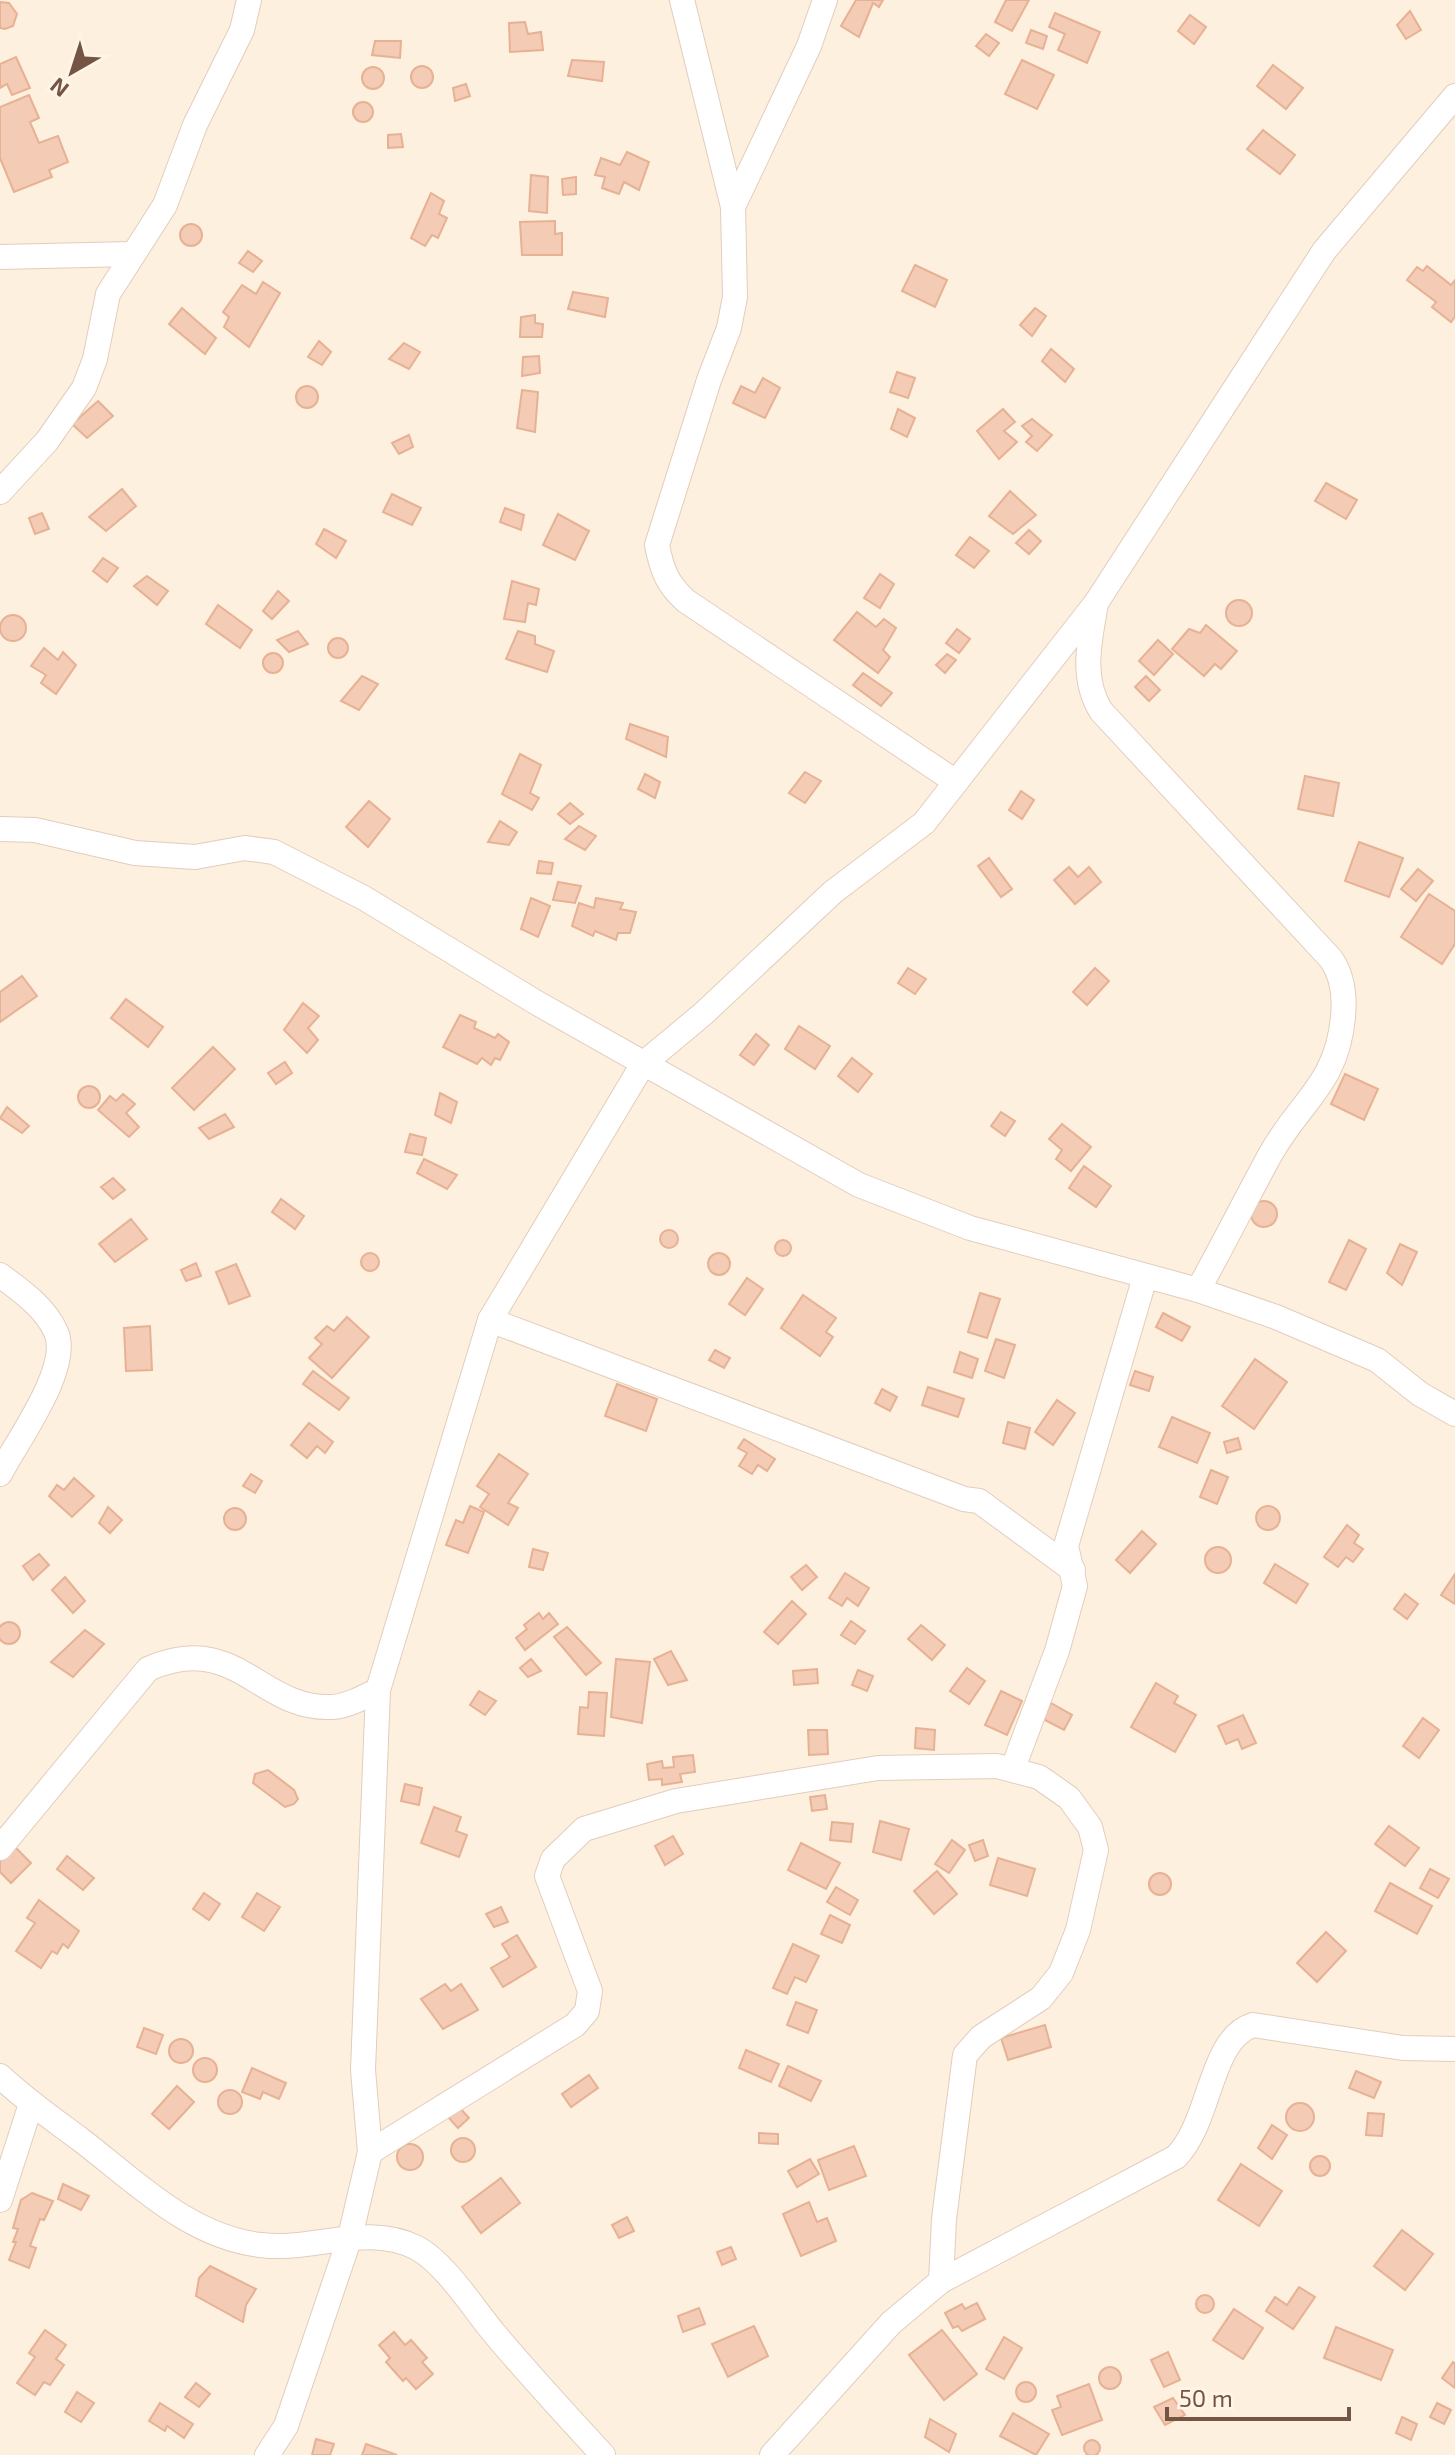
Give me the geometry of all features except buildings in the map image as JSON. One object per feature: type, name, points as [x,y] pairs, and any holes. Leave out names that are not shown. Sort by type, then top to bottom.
[{"type":"street","points":[[0,492],[47,441],[84,388],[95,359],[108,294],[165,205],[195,125],[242,30],[249,0]]},
{"type":"street","points":[[682,0],[733,207],[735,297],[729,328],[709,380],[657,545],[662,570],[670,586],[686,601],[956,782]]},
{"type":"street","points":[[733,207],[809,46],[825,0]]},
{"type":"street","points":[[267,2455],[286,2426],[350,2237],[370,2152],[363,2070],[378,1690],[490,1320],[643,1064],[703,1014],[833,892],[909,837],[938,808],[1096,603],[1324,251],[1455,96]]},
{"type":"street","points":[[0,257],[131,254]]},
{"type":"street","points":[[1096,603],[1087,674],[1091,696],[1101,711],[1331,959],[1340,972],[1343,991],[1338,1052],[1328,1076],[1284,1132],[1198,1290]]},
{"type":"street","points":[[0,829],[35,830],[135,853],[195,857],[245,848],[274,852],[364,898],[643,1064],[859,1185],[915,1209],[1198,1290],[1276,1317],[1377,1360],[1420,1394],[1455,1414]]},
{"type":"street","points":[[0,1275],[37,1305],[58,1335],[57,1358],[45,1394],[0,1474]]},
{"type":"street","points":[[1013,1768],[1057,1651],[1075,1586],[1066,1546],[1145,1277]]},
{"type":"street","points":[[490,1320],[964,1499],[979,1501],[1073,1570]]},
{"type":"street","points":[[0,1848],[148,1669],[171,1659],[206,1657],[293,1700],[328,1707],[342,1706],[378,1690]]},
{"type":"street","points":[[370,2152],[575,2025],[587,2011],[590,1991],[547,1876],[553,1859],[584,1829],[676,1801],[878,1768],[1013,1768],[1039,1777],[1069,1798],[1090,1827],[1096,1850],[1078,1930],[1061,1973],[1041,1998],[981,2037],[965,2055],[944,2219],[941,2281]]},
{"type":"street","points":[[772,2455],[891,2323],[941,2281],[1176,2157],[1198,2128],[1223,2051],[1239,2029],[1253,2025],[1403,2048],[1455,2049]]},
{"type":"street","points":[[0,2076],[31,2104],[174,2211],[216,2234],[261,2245],[301,2245],[350,2237],[375,2238],[417,2248],[452,2281],[526,2370],[603,2455]]},
{"type":"street","points":[[0,2200],[31,2104]]},
{"type":"street","points":[[286,2426],[290,2455]]}]
